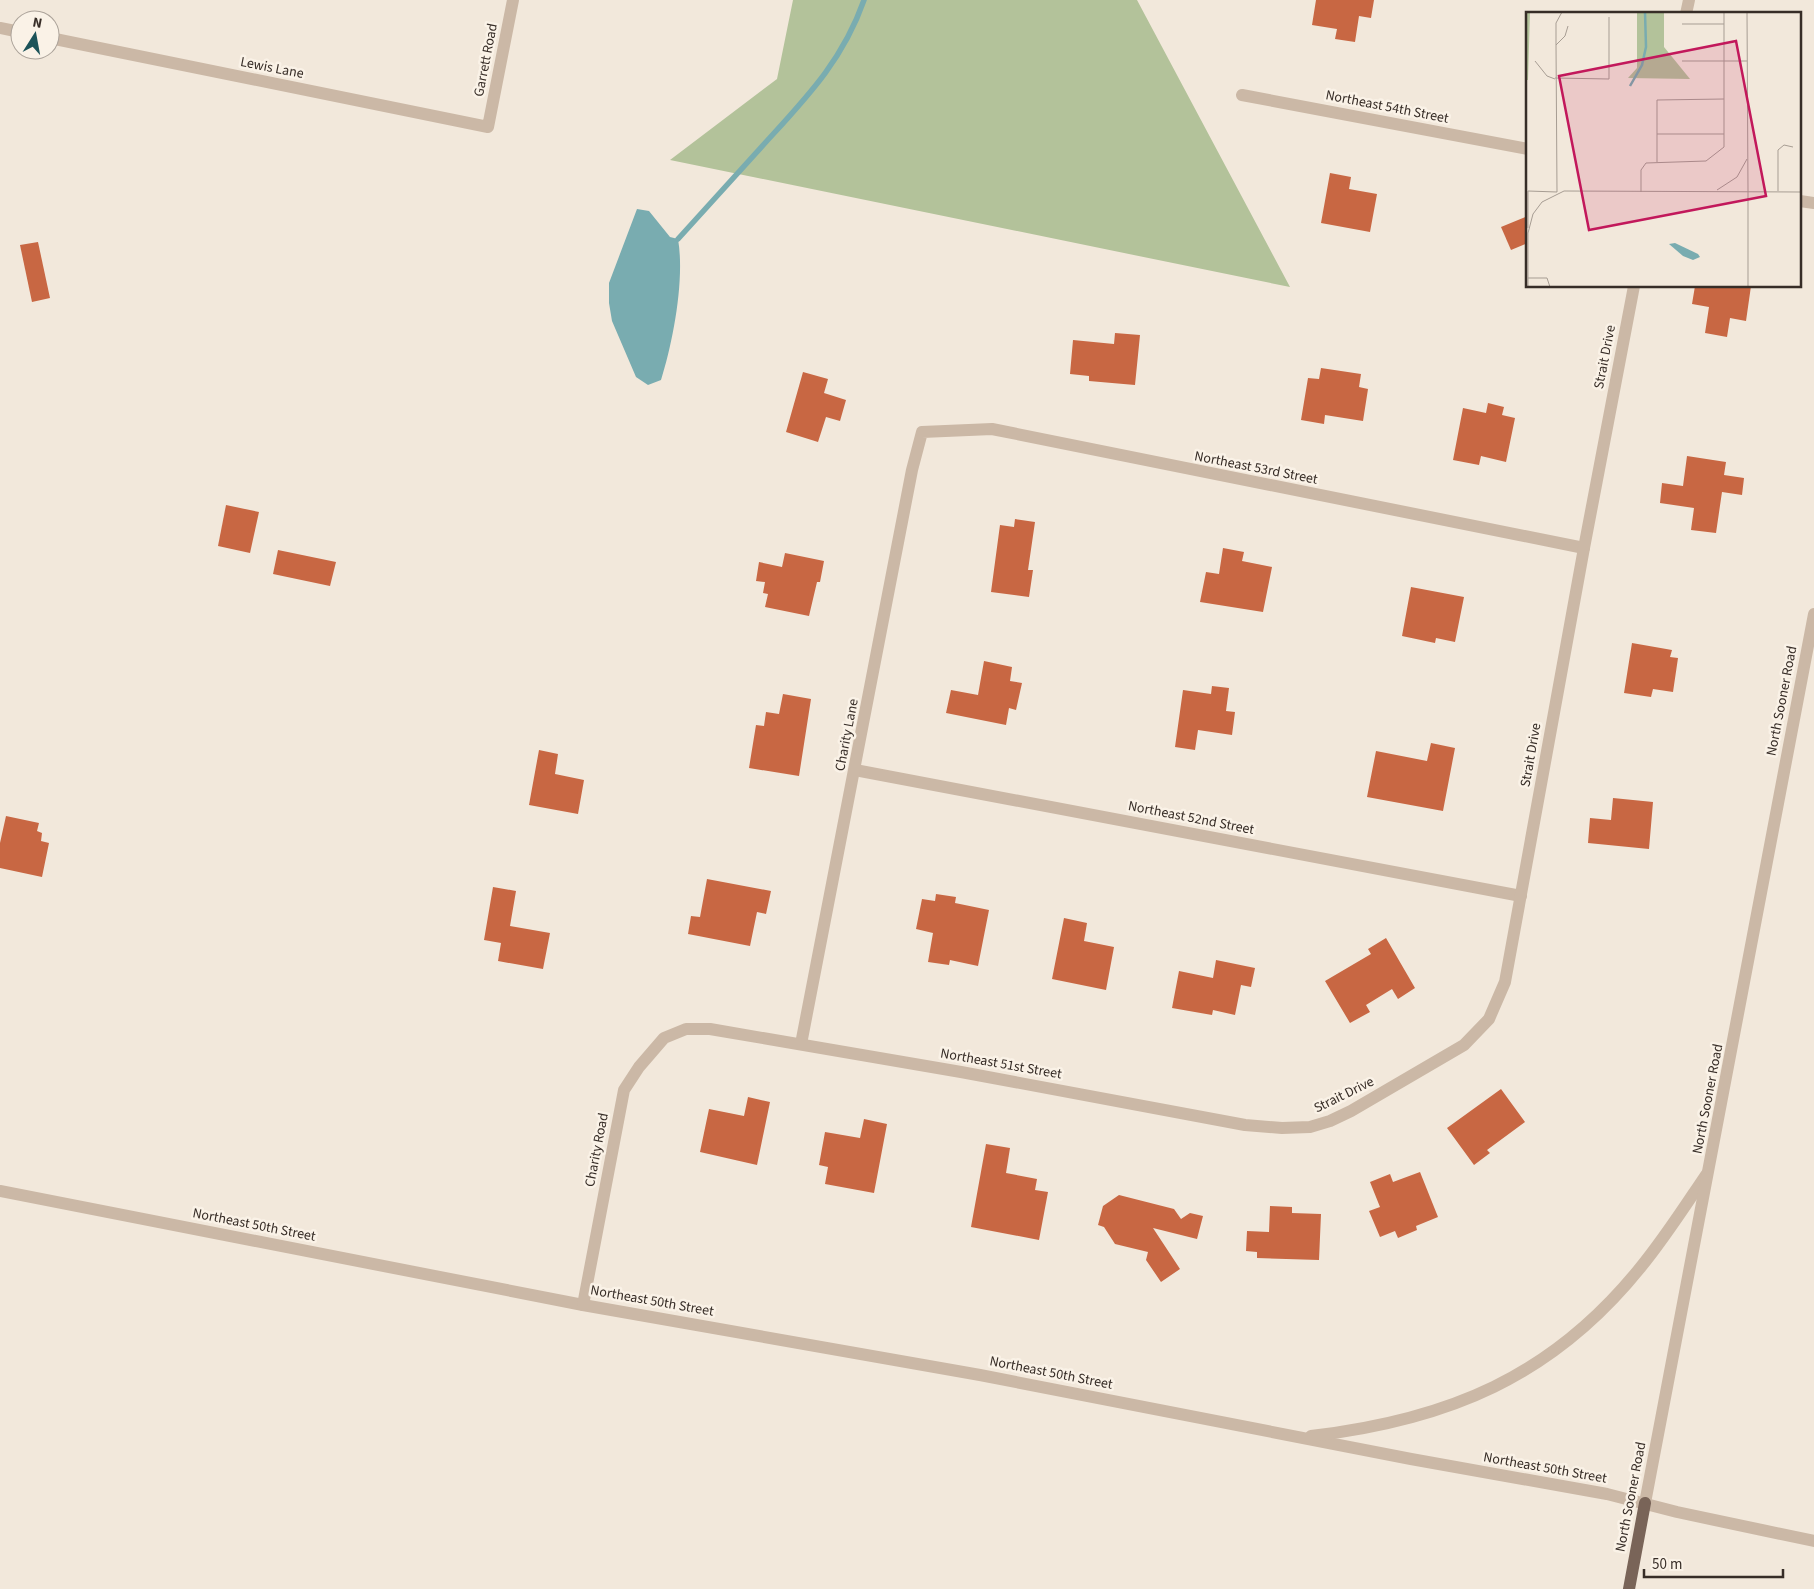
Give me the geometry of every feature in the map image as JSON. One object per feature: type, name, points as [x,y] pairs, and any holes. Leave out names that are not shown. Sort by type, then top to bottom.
[{"type":"main road","name":"North Sooner Road","points":[[1629,1589],[1645,1503]]},
{"type":"street","name":"Garrett Road","points":[[488,127],[513,0]]},
{"type":"street","name":"Lewis Lane","points":[[60,40],[488,127]]},
{"type":"street","name":"Northeast 54th Street","points":[[1242,95],[1526,149]]},
{"type":"street","name":"Strait Drive","points":[[1310,1127],[1351,1112],[1445,1057],[1476,1034],[1489,1019],[1505,982],[1634,288]]},
{"type":"street","name":"Northeast 53rd Street","points":[[922,432],[992,429],[1584,548]]},
{"type":"street","name":"Charity Lane","points":[[801,1044],[912,470],[922,432]]},
{"type":"street","name":"North Sooner Road","points":[[1645,1503],[1814,614]]},
{"type":"street","name":"Northeast 52nd Street","points":[[855,770],[1521,896]]},
{"type":"street","name":"Northeast 51st Street","points":[[686,1029],[710,1030],[801,1044],[1245,1125],[1310,1127]]},
{"type":"street","name":"Charity Road","points":[[583,1305],[624,1090],[639,1066],[664,1038],[686,1029]]},
{"type":"street","name":"Northeast 50th Street","points":[[1299,1438],[1362,1430],[1412,1419],[1463,1402],[1518,1376],[1560,1348],[1616,1296],[1652,1254],[1709,1171]]},
{"type":"street","name":"Northeast 50th Street","points":[[0,1191],[583,1305],[980,1375],[1299,1438],[1607,1494],[1814,1540]]},
{"type":"green space","points":[[793,0],[1137,0],[1290,287],[670,160],[777,79]]},
{"type":"water","points":[[637,209],[649,211],[670,237],[678,239],[680,255],[677,310],[670,348],[661,380],[648,385],[636,377],[612,321],[609,303],[609,283]]},
{"type":"building","points":[[1316,0],[1374,0],[1371,18],[1359,16],[1355,42],[1335,39],[1337,29],[1312,25]]},
{"type":"building","points":[[1330,173],[1351,177],[1349,189],[1377,194],[1370,232],[1321,223]]},
{"type":"building","points":[[1526,217],[1526,244],[1511,250],[1501,227]]},
{"type":"building","points":[[38,242],[50,298],[32,302],[20,245]]},
{"type":"building","points":[[1695,288],[1751,288],[1746,321],[1730,318],[1727,337],[1705,333],[1709,307],[1692,304]]},
{"type":"building","points":[[1115,333],[1140,335],[1135,385],[1089,381],[1089,376],[1070,374],[1073,340],[1114,344]]},
{"type":"building","points":[[1321,368],[1361,374],[1359,387],[1368,389],[1363,421],[1325,415],[1324,424],[1301,420],[1308,378],[1319,379]]},
{"type":"building","points":[[803,372],[828,379],[824,393],[846,400],[840,421],[826,417],[818,442],[786,432]]},
{"type":"building","points":[[1488,403],[1504,407],[1502,415],[1515,418],[1506,462],[1481,456],[1479,465],[1453,460],[1463,408],[1486,413]]},
{"type":"building","points":[[1687,456],[1726,462],[1724,475],[1744,478],[1742,495],[1722,492],[1716,533],[1691,530],[1694,508],[1660,503],[1662,483],[1683,486]]},
{"type":"building","points":[[226,505],[259,512],[250,553],[218,546]]},
{"type":"building","points":[[1015,519],[1035,522],[1028,570],[1033,570],[1029,597],[991,592],[1000,525],[1014,527]]},
{"type":"building","points":[[1223,548],[1244,552],[1242,561],[1272,567],[1263,612],[1200,602],[1206,572],[1219,574]]},
{"type":"building","points":[[278,550],[336,562],[330,586],[273,574]]},
{"type":"building","points":[[785,553],[824,561],[820,582],[817,582],[809,616],[765,607],[768,594],[763,593],[765,582],[756,581],[759,562],[782,567]]},
{"type":"building","points":[[1411,587],[1464,597],[1455,642],[1436,638],[1435,643],[1402,636]]},
{"type":"building","points":[[1632,643],[1672,650],[1670,657],[1678,658],[1673,692],[1653,689],[1651,697],[1624,693]]},
{"type":"building","points":[[984,661],[1012,667],[1010,681],[1022,683],[1016,710],[1009,708],[1006,725],[946,713],[951,690],[978,695]]},
{"type":"building","points":[[1212,686],[1229,688],[1226,711],[1235,712],[1232,735],[1198,730],[1195,750],[1175,747],[1183,690],[1211,694]]},
{"type":"building","points":[[783,694],[811,699],[799,776],[749,768],[756,725],[764,726],[766,712],[779,714]]},
{"type":"building","points":[[1431,743],[1455,748],[1443,811],[1367,797],[1376,751],[1427,761]]},
{"type":"building","points":[[539,750],[558,754],[555,774],[584,780],[578,814],[529,805]]},
{"type":"building","points":[[1613,798],[1653,802],[1649,849],[1588,843],[1590,818],[1611,820]]},
{"type":"building","points":[[6,816],[39,823],[37,831],[42,833],[41,841],[49,843],[42,877],[0,868],[0,843]]},
{"type":"building","points":[[707,879],[771,891],[766,914],[757,912],[750,946],[688,934],[691,916],[700,917]]},
{"type":"building","points":[[493,887],[516,891],[510,926],[550,933],[543,969],[498,961],[501,943],[484,940]]},
{"type":"building","points":[[936,894],[956,897],[955,903],[989,910],[978,966],[950,960],[949,965],[928,962],[933,933],[916,929],[922,899],[935,901]]},
{"type":"building","points":[[1064,918],[1087,923],[1084,941],[1114,947],[1106,990],[1052,979]]},
{"type":"building","points":[[1386,938],[1415,988],[1398,999],[1392,989],[1366,1005],[1370,1012],[1350,1023],[1325,981],[1371,954],[1368,949]]},
{"type":"building","points":[[1216,960],[1255,968],[1251,987],[1241,985],[1235,1015],[1213,1010],[1212,1015],[1172,1008],[1179,971],[1213,978]]},
{"type":"building","points":[[1501,1089],[1525,1122],[1487,1150],[1490,1153],[1474,1165],[1447,1128]]},
{"type":"building","points":[[748,1097],[770,1102],[757,1165],[700,1152],[709,1109],[744,1116]]},
{"type":"building","points":[[864,1119],[887,1124],[874,1193],[825,1184],[828,1167],[819,1165],[825,1132],[860,1138]]},
{"type":"building","points":[[986,1144],[1010,1148],[1006,1173],[1037,1179],[1035,1190],[1048,1192],[1039,1240],[971,1227]]},
{"type":"building","points":[[1420,1172],[1438,1217],[1416,1226],[1417,1230],[1398,1238],[1395,1231],[1380,1237],[1369,1211],[1380,1207],[1370,1182],[1390,1174],[1393,1182]]},
{"type":"building","points":[[1119,1195],[1174,1209],[1181,1219],[1190,1213],[1203,1216],[1197,1239],[1153,1228],[1180,1269],[1161,1282],[1146,1260],[1148,1252],[1115,1244],[1104,1227],[1098,1225],[1103,1206]]},
{"type":"building","points":[[1270,1206],[1292,1207],[1292,1213],[1321,1214],[1319,1260],[1257,1258],[1257,1252],[1246,1251],[1247,1231],[1269,1232]]},
{"type":"waterway","points":[[678,239],[795,110],[822,77],[846,41],[864,0]]}]
